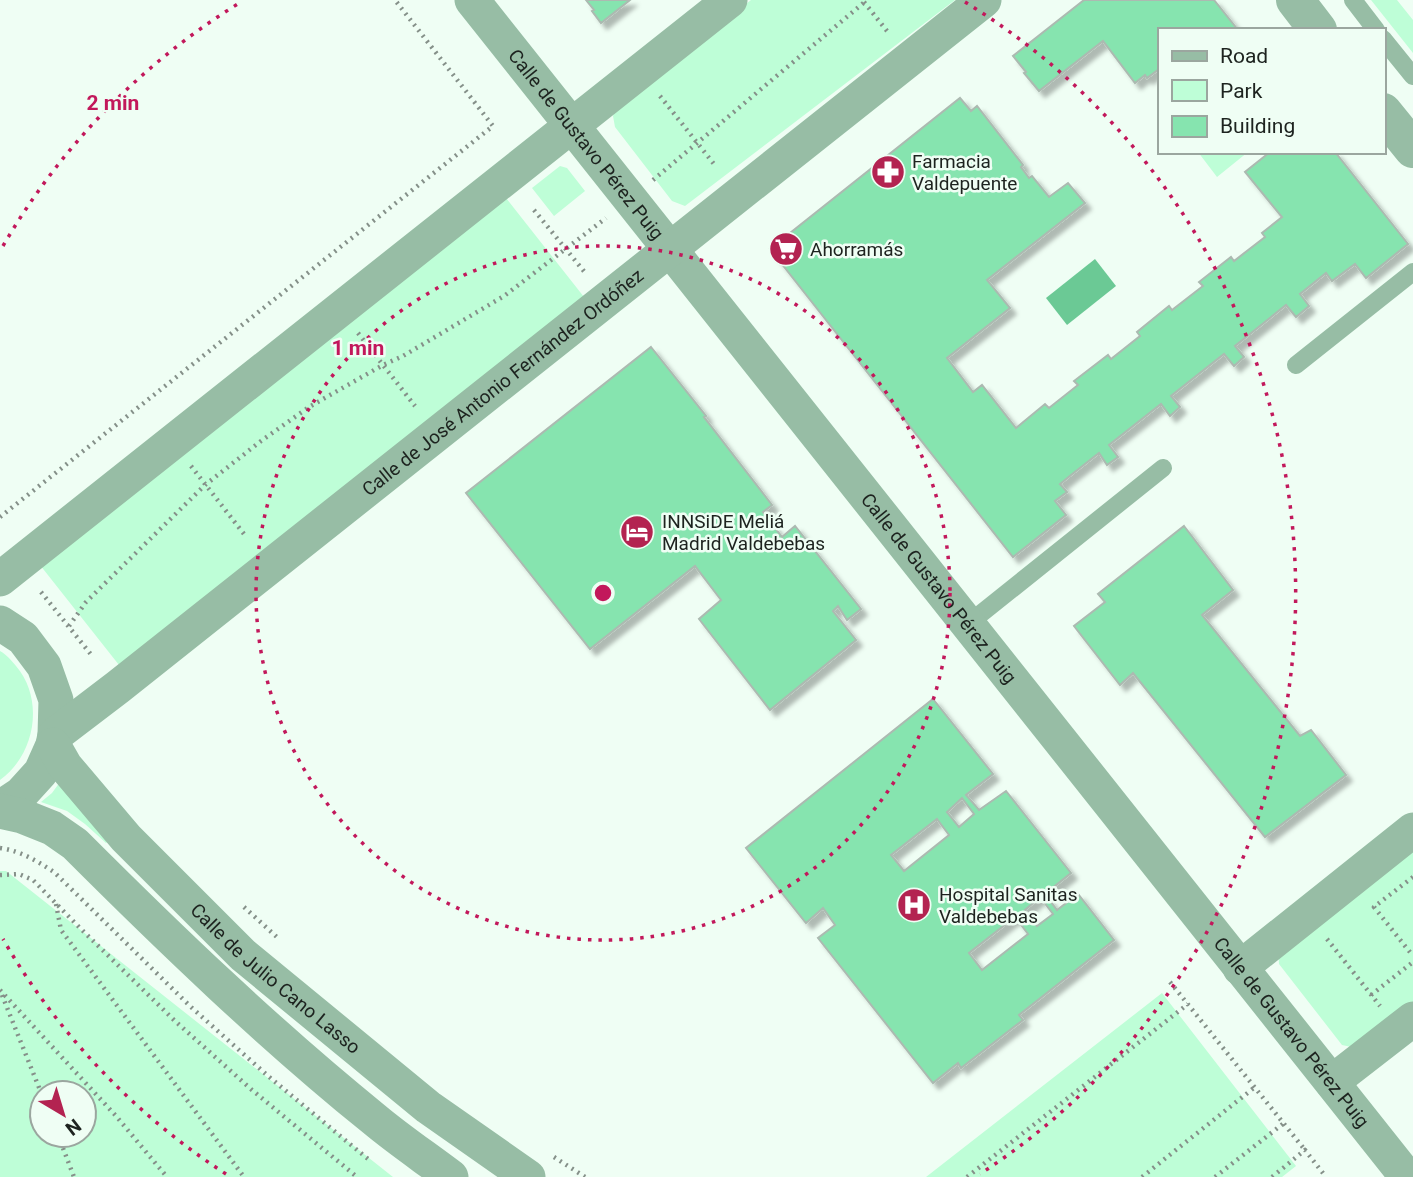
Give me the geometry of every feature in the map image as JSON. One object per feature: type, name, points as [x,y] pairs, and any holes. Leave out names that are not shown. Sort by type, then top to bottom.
[{"type":"street","name":"Calle de Gustavo Pérez Puig","points":[[472,0],[1406,1177]]},
{"type":"street","points":[[0,579],[730,0]]},
{"type":"street","name":"Calle de José Antonio Fernández Ordóñez","points":[[54,740],[984,0]]},
{"type":"street","points":[[1295,0],[1316,28]]},
{"type":"street","points":[[1385,114],[1413,149]]},
{"type":"street","points":[[0,623],[23,638],[44,666],[56,700],[54,740],[41,772],[21,794],[0,810]]},
{"type":"street","name":"Calle de Julio Cano Lasso","points":[[54,740],[65,766],[118,828],[243,955],[428,1107],[540,1166]]},
{"type":"street","name":"Calle de Julio Cano Lasso","points":[[0,810],[52,828],[75,844],[213,980],[289,1048],[376,1121],[451,1177]]},
{"type":"street","points":[[1240,968],[1413,830]]},
{"type":"street","points":[[1332,1082],[1413,1019]]},
{"type":"lane","points":[[1353,0],[1374,28]]},
{"type":"lane","points":[[1385,41],[1413,76]]},
{"type":"lane","points":[[1296,365],[1413,272]]},
{"type":"lane","points":[[968,624],[1163,468]]},
{"type":"path","points":[[0,517],[493,126],[395,0]]},
{"type":"path","points":[[69,626],[86,602],[205,485],[309,407],[403,356],[504,296],[630,199],[864,1],[887,31]]},
{"type":"path","points":[[657,93],[713,164]]},
{"type":"path","points":[[534,209],[587,275]]},
{"type":"path","points":[[358,333],[415,406]]},
{"type":"path","points":[[191,466],[244,534]]},
{"type":"path","points":[[41,592],[93,657]]},
{"type":"path","points":[[0,848],[35,859],[71,889]]},
{"type":"path","points":[[0,875],[19,874],[33,880],[184,1030],[357,1177]]},
{"type":"path","points":[[1413,877],[1374,907],[1413,956]]},
{"type":"path","points":[[236,899],[282,943]]},
{"type":"path","points":[[55,903],[61,930],[244,1177]]},
{"type":"path","points":[[1323,935],[1380,1006]]},
{"type":"path","points":[[1371,995],[1413,962]]},
{"type":"path","points":[[1170,982],[1326,1177]]},
{"type":"path","points":[[0,990],[36,1079]]},
{"type":"path","points":[[0,990],[116,1116],[167,1177]]},
{"type":"path","points":[[967,1177],[1188,1004]]},
{"type":"path","points":[[1142,1177],[1255,1087]]},
{"type":"path","points":[[1215,1177],[1284,1123]]},
{"type":"path","points":[[64,1149],[75,1177]]},
{"type":"path","points":[[1272,1177],[1305,1150]]},
{"type":"path","points":[[540,1166],[585,1177]]},
{"type":"green space","points":[[751,0],[955,0],[685,206],[672,201],[615,127],[613,116],[618,105]]},
{"type":"green space","points":[[1371,0],[1397,0],[1413,20],[1413,53]]},
{"type":"green space","points":[[1200,154],[1246,154],[1217,177]]},
{"type":"green space","points":[[560,166],[567,168],[585,191],[554,216],[532,188]]},
{"type":"green space","points":[[506,198],[584,297],[119,665],[40,565]]},
{"type":"green space","points":[[0,651],[25,680],[33,710],[28,742],[12,769],[0,780]]},
{"type":"green space","points":[[60,782],[111,838],[106,843],[67,811],[41,802]]},
{"type":"green space","points":[[1413,841],[1413,1003],[1356,1048],[1342,1045],[1279,964],[1278,949]]},
{"type":"green space","points":[[0,871],[6,871],[393,1177],[0,1177]]},
{"type":"green space","points":[[1162,993],[1296,1166],[1282,1177],[926,1177]]},
{"type":"shaded area","points":[[1095,259],[1116,286],[1067,325],[1046,298]]},
{"type":"building","points":[[586,0],[630,0],[601,23]]},
{"type":"building","points":[[1084,0],[1214,0],[1236,28],[1158,28],[1158,70],[1135,83],[1103,41],[1039,91],[1013,56]]},
{"type":"building","points":[[960,98],[971,111],[977,106],[1023,165],[1021,167],[1029,178],[1032,176],[1049,197],[1068,183],[1085,203],[987,280],[1010,308],[947,358],[973,392],[982,385],[1016,428],[1045,404],[1049,408],[1078,385],[1074,381],[1108,355],[1111,359],[1140,336],[1137,332],[1169,306],[1172,310],[1203,286],[1199,282],[1231,257],[1234,261],[1265,237],[1262,233],[1282,217],[1245,172],[1268,154],[1337,154],[1408,244],[1366,278],[1355,264],[1332,281],[1326,273],[1300,294],[1309,306],[1296,317],[1286,305],[1235,346],[1244,357],[1234,366],[1224,354],[1171,396],[1180,407],[1170,416],[1161,404],[1109,445],[1118,457],[1107,465],[1099,453],[1071,475],[1060,484],[1067,492],[1055,501],[1066,515],[1013,557],[770,249]]},
{"type":"building","name":"INNSiDE Meliá Madrid Valdebebas","points":[[651,347],[772,505],[763,512],[782,537],[795,526],[861,609],[847,620],[838,606],[833,611],[856,640],[770,710],[699,619],[721,600],[695,566],[590,649],[466,493]]},
{"type":"building","points":[[1184,526],[1233,590],[1202,615],[1300,736],[1311,730],[1346,775],[1265,837],[1133,673],[1120,685],[1074,626],[1105,602],[1098,594]]},
{"type":"building","points":[[933,699],[993,774],[966,795],[979,810],[1006,791],[1071,873],[1045,894],[1057,910],[1078,894],[1114,940],[1019,1015],[1023,1020],[961,1068],[958,1063],[933,1083],[818,938],[835,925],[823,908],[806,923],[746,848]],"holes":[[[962,798],[974,814],[959,827],[947,812]],[[937,819],[949,835],[904,871],[891,855]],[[1040,897],[1053,914],[1037,926],[1025,910]],[[1015,917],[1028,934],[982,970],[969,953]]]},
{"type":"place","name":"Farmacia Valdepuente","points":[[888,172]]},
{"type":"place","name":"Ahorramás","points":[[786,249]]},
{"type":"place","name":"INNSiDE Meliá Madrid Valdebebas","points":[[637,532]]},
{"type":"place","name":"Hospital Sanitas Valdebebas","points":[[914,905]]}]
